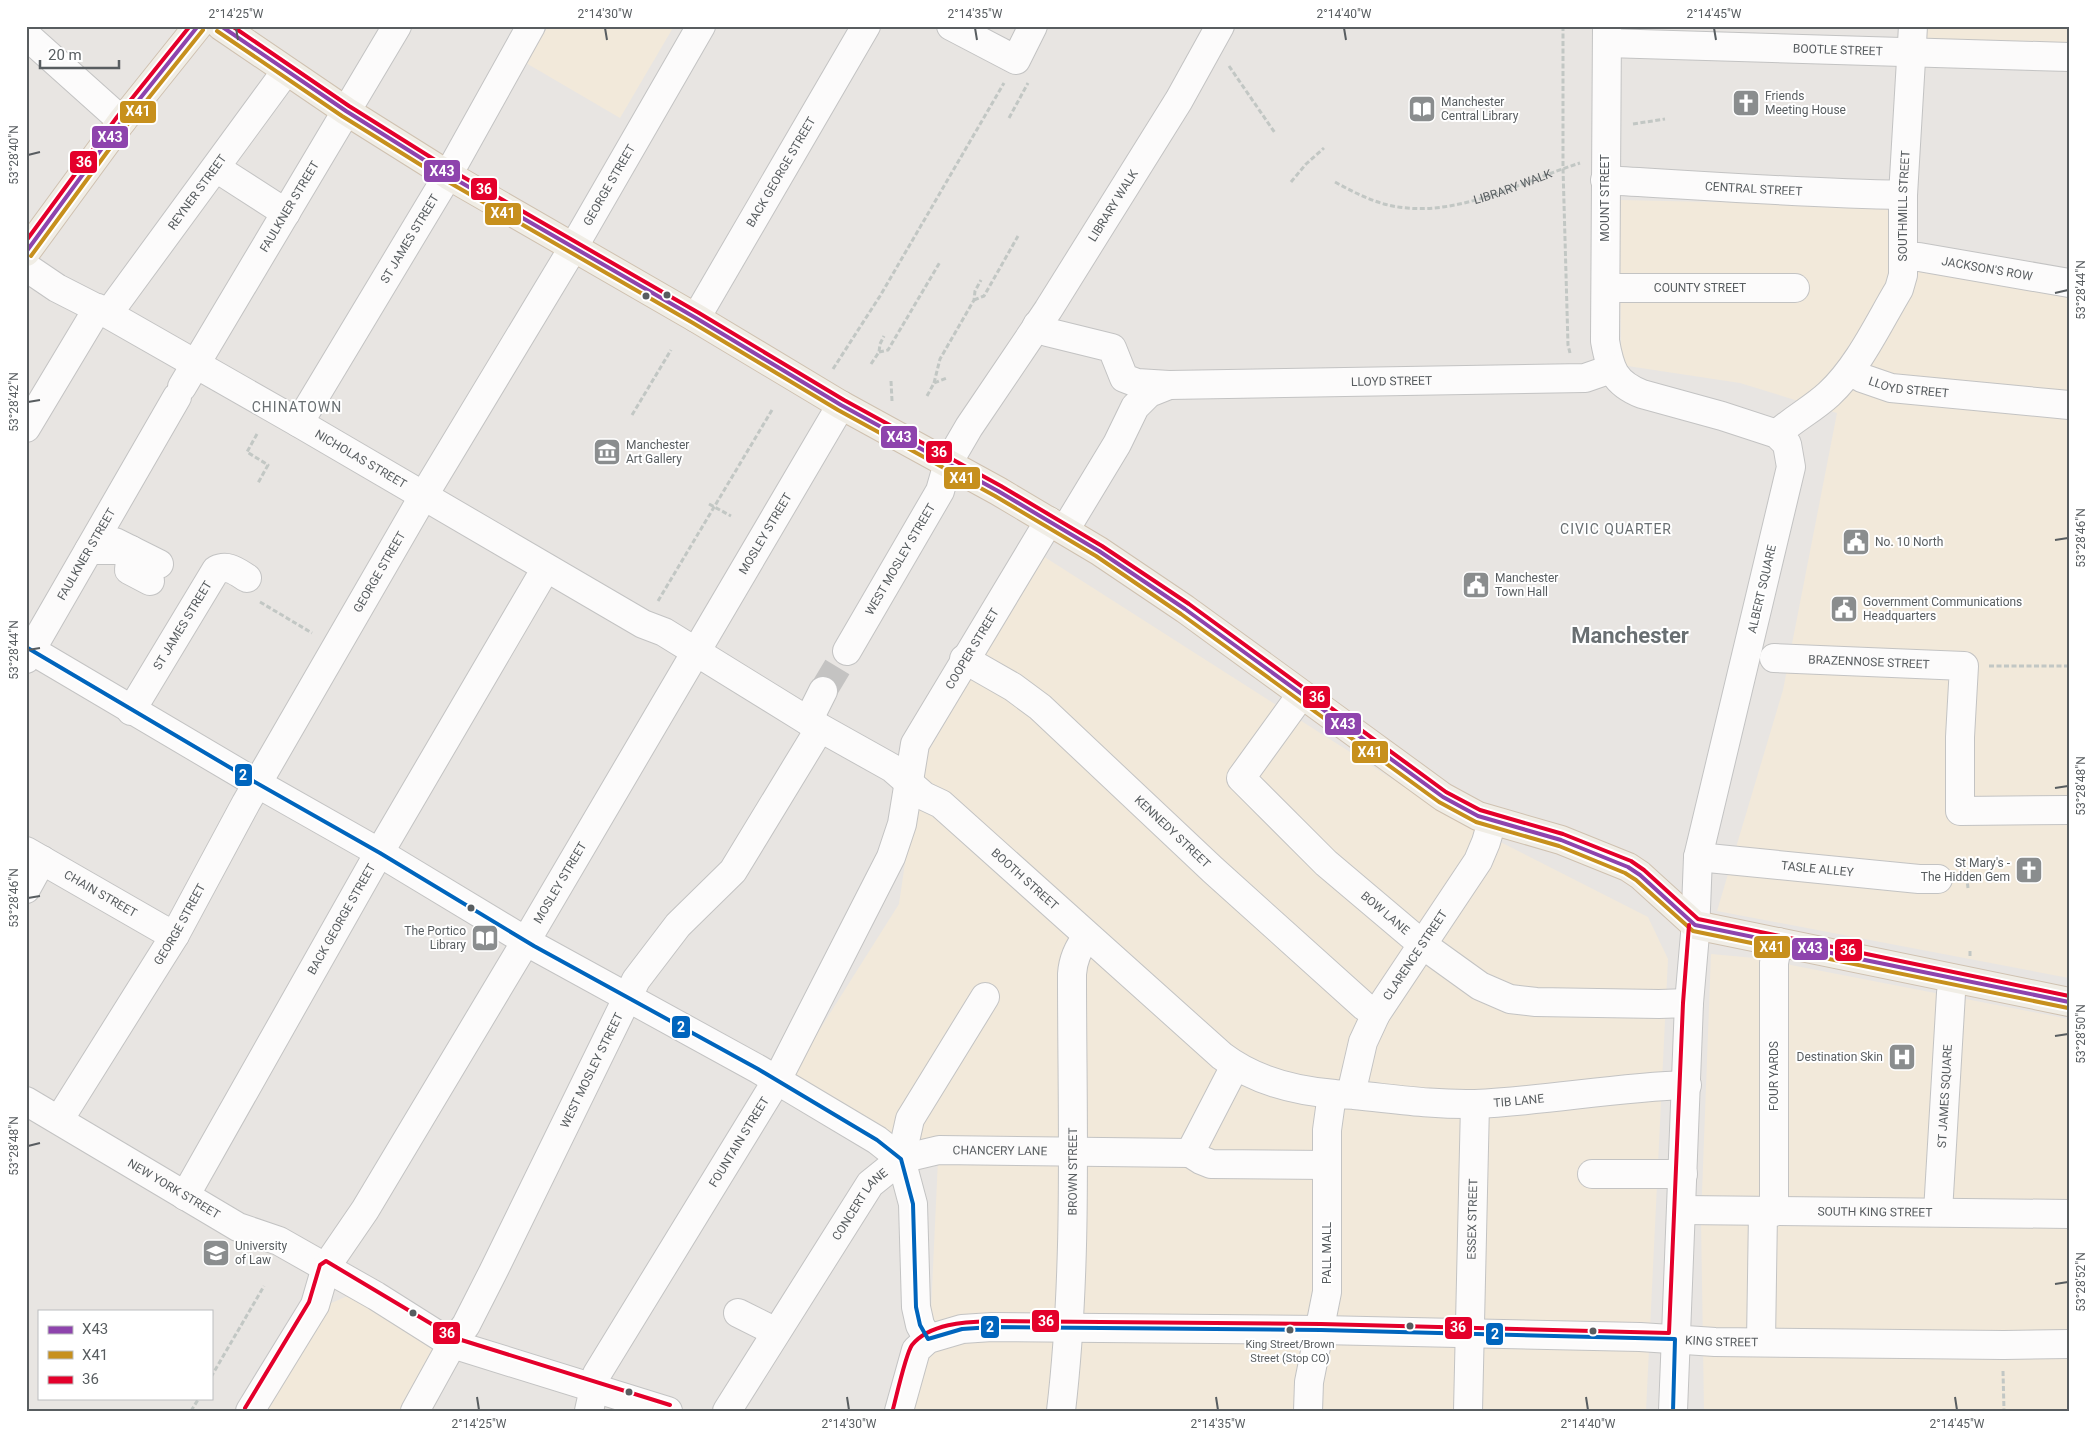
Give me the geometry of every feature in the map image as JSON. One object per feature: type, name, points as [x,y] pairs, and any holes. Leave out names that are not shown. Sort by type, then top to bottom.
[{"type":"main road","points":[[26,252],[122,121],[198,26]]},
{"type":"main road","points":[[221,26],[346,111],[448,175],[696,318],[841,405],[1057,525],[1185,609],[1444,797],[1478,816],[1561,840],[1628,867],[1640,875],[1694,925],[1724,933],[1778,942],[2069,1002]]},
{"type":"street","name":"FAULKNER STREET","points":[[28,652],[196,364],[397,26]]},
{"type":"street","name":"ST JAMES STREET","points":[[300,423],[448,175],[531,26]]},
{"type":"street","name":"GEORGE STREET","points":[[59,1120],[176,935],[258,784],[336,647],[424,495],[573,248],[662,69],[701,26]]},
{"type":"street","name":"BACK GEORGE STREET","points":[[696,318],[866,26]]},
{"type":"street","points":[[951,26],[1016,60],[1033,26]]},
{"type":"street","name":"LIBRARY WALK","points":[[948,463],[969,427],[1038,325],[1179,100],[1216,33]]},
{"type":"street","name":"BOOTLE STREET","points":[[1607,34],[1912,39],[2069,57]]},
{"type":"street","name":"MOUNT STREET","points":[[1607,34],[1605,341],[1611,369]]},
{"type":"street","points":[[26,35],[122,121]]},
{"type":"street","name":"SOUTHMILL STREET","points":[[1850,371],[1899,288],[1903,275],[1903,195],[1912,39]]},
{"type":"street","name":"REYNER STREET","points":[[26,428],[103,311],[286,71]]},
{"type":"street","name":"CENTRAL STREET","points":[[1605,170],[1754,190],[1903,195]]},
{"type":"street","points":[[227,175],[286,213]]},
{"type":"street","name":"JACKSON'S ROW","points":[[1904,257],[1919,257],[2069,283]]},
{"type":"street","name":"NICHOLAS STREET","points":[[26,267],[57,288],[103,311],[300,423],[546,568],[643,624],[664,632],[695,652]]},
{"type":"street","name":"COUNTY STREET","points":[[1606,288],[1795,288]]},
{"type":"street","name":"LLOYD STREET","points":[[1038,325],[1047,332],[1112,348],[1124,378],[1137,383],[1169,385],[1584,378],[1611,369]]},
{"type":"street","points":[[1611,369],[1619,382],[1642,394],[1722,416],[1777,434],[1790,422],[1829,394],[1850,371]]},
{"type":"street","name":"LLOYD STREET","points":[[1850,371],[1862,378],[1891,388],[2069,405]]},
{"type":"street","name":"LLOYD STREET","points":[[1128,422],[1135,407],[1149,393],[1169,385]]},
{"type":"street","name":"MOSLEY STREET","points":[[250,1411],[315,1305],[326,1267],[365,1210],[530,944],[695,652],[841,405]]},
{"type":"street","name":"COOPER STREET","points":[[909,782],[915,744],[964,659],[1057,525],[1113,452],[1128,422]]},
{"type":"street","name":"ALBERT SQUARE","points":[[1672,1411],[1689,1003],[1698,857],[1791,467],[1787,444],[1777,434]]},
{"type":"street","name":"WEST MOSLEY STREET","points":[[847,652],[940,491],[948,463]]},
{"type":"street","points":[[93,542],[131,550],[154,572]]},
{"type":"street","name":"ST JAMES STREET","points":[[131,711],[216,570],[222,567],[229,567],[251,589]]},
{"type":"street","name":"BACK GEORGE STREET","points":[[185,1196],[380,853],[546,568]]},
{"type":"street","points":[[28,652],[380,853],[530,944],[776,1080],[877,1140],[901,1159],[913,1204],[918,1318],[928,1339],[916,1350],[899,1411]]},
{"type":"street","name":"BOOTH STREET","points":[[695,652],[814,724],[892,768],[924,796],[942,804],[1087,936],[1236,1066],[1259,1078],[1278,1084],[1341,1094]]},
{"type":"street","name":"BRAZENNOSE STREET","points":[[1774,658],[1964,666]]},
{"type":"street","name":"KENNEDY STREET","points":[[964,659],[1013,687],[1040,707],[1212,870],[1364,1006],[1376,1014]]},
{"type":"street","points":[[1964,666],[1960,737],[1960,811],[2069,810]]},
{"type":"street","name":"WEST MOSLEY STREET","points":[[415,1411],[452,1344],[466,1325],[494,1272],[626,997],[636,980],[678,925],[732,871],[814,724],[823,691]]},
{"type":"street","name":"BOW LANE","points":[[1301,695],[1240,778],[1326,863],[1423,945],[1480,986],[1510,999],[1536,1002],[1689,1003]]},
{"type":"street","name":"FOUNTAIN STREET","points":[[592,1399],[597,1374],[776,1080],[891,857],[902,824],[909,782]]},
{"type":"street","name":"CLARENCE STREET","points":[[1341,1094],[1376,1014],[1478,861],[1492,821]]},
{"type":"street","points":[[26,889],[34,855]]},
{"type":"street","name":"CHAIN STREET","points":[[34,855],[160,928],[176,935]]},
{"type":"street","name":"TASLE ALLEY","points":[[1698,857],[1919,880],[1938,879]]},
{"type":"street","name":"BROWN STREET","points":[[1061,1411],[1068,1356],[1069,1329],[1072,1152],[1072,974],[1078,948],[1087,936]]},
{"type":"street","name":"FOUR YARDS","points":[[1761,1342],[1768,1212],[1774,963],[1778,942]]},
{"type":"street","name":"ST JAMES SQUARE","points":[[1938,1212],[1951,993],[1954,979]]},
{"type":"street","name":"CONCERT LANE","points":[[727,1411],[870,1184],[901,1159],[910,1119],[985,997]]},
{"type":"street","points":[[1236,1066],[1190,1153],[1211,1164],[1327,1165]]},
{"type":"street","name":"TIB LANE","points":[[1341,1094],[1437,1104],[1475,1104],[1687,1086]]},
{"type":"street","name":"PALL MALL","points":[[1308,1411],[1309,1382],[1321,1330],[1327,1292],[1327,1130],[1341,1094]]},
{"type":"street","name":"NEW YORK STREET","points":[[26,1101],[238,1227],[279,1240],[452,1344],[592,1399],[668,1411]]},
{"type":"street","name":"ESSEX STREET","points":[[1468,1411],[1475,1104]]},
{"type":"street","name":"CHANCERY LANE","points":[[901,1159],[939,1150],[1190,1153]]},
{"type":"street","points":[[1592,1174],[1683,1174]]},
{"type":"street","name":"SOUTH KING STREET","points":[[1681,1210],[2069,1214]]},
{"type":"street","points":[[738,1313],[776,1332]]},
{"type":"street","name":"KING STREET","points":[[928,1339],[962,1329],[992,1328],[1321,1330],[1675,1339],[1715,1342],[2069,1344]]},
{"type":"path","points":[[1563,26],[1568,345],[1574,360]]},
{"type":"path","points":[[1216,33],[1275,133]]},
{"type":"path","points":[[818,391],[880,296],[1016,60]]},
{"type":"path","points":[[1291,182],[1306,164],[1324,148]]},
{"type":"path","name":"LIBRARY WALK","points":[[1335,182],[1358,194],[1385,204],[1423,209],[1453,207],[1481,199],[1593,159],[1605,170]]},
{"type":"path","points":[[974,300],[984,296],[1018,236]]},
{"type":"path","points":[[879,352],[888,350],[940,262]]},
{"type":"path","points":[[928,396],[934,383],[940,359],[974,300],[975,291],[981,280]]},
{"type":"path","points":[[871,364],[879,352],[884,336]]},
{"type":"path","points":[[632,416],[671,350]]},
{"type":"path","points":[[934,383],[946,378]]},
{"type":"path","points":[[891,381],[892,401]]},
{"type":"path","points":[[658,602],[772,410]]},
{"type":"path","points":[[257,434],[247,452],[268,464],[258,483]]},
{"type":"path","points":[[709,504],[731,516]]},
{"type":"path","points":[[251,589],[336,647]]},
{"type":"path","points":[[1964,666],[2069,666]]},
{"type":"path","points":[[212,1375],[264,1286]]},
{"type":"path","points":[[2004,1345],[2002,1365],[2004,1411]]},
{"type":"shaded area","points":[[548,26],[674,26],[620,118],[526,63]]},
{"type":"shaded area","points":[[1921,26],[2069,26],[2069,66],[1920,58]]},
{"type":"shaded area","points":[[1620,200],[1887,206],[1899,267],[2069,279],[2069,978],[1717,911],[1783,690],[1837,413],[1740,383],[1621,365]]},
{"type":"shaded area","points":[[1043,556],[1455,819],[1648,917],[1668,959],[1646,1411],[910,1411],[929,1353],[938,1160],[791,1075],[899,904],[919,767]]},
{"type":"shaded area","points":[[1711,954],[1755,958],[2069,1019],[2069,1411],[1704,1411],[1701,1219]]},
{"type":"shaded area","points":[[357,1292],[446,1351],[410,1411],[261,1411],[324,1306]]},
{"type":"tunnel","points":[[823,691],[847,651]]},
{"type":"transit line","name":"36","points":[[26,241],[117,117],[190,26]]},
{"type":"transit line","name":"X43","points":[[26,252],[122,121],[198,26]]},
{"type":"transit line","name":"X43","points":[[221,26],[346,111],[448,175],[696,318],[841,405],[998,491],[1099,551],[1185,609],[1443,797],[1478,816],[1561,840],[1628,867],[1640,875],[1695,925],[2069,1002]]},
{"type":"transit line","name":"36","points":[[232,26],[349,106],[451,170],[699,313],[844,400],[1001,486],[1102,546],[1189,604],[1446,792],[1480,810],[1563,834],[1631,861],[1644,870],[1698,919],[2069,996]]},
{"type":"transit line","name":"X41","points":[[31,256],[127,125],[203,30]]},
{"type":"transit line","name":"X41","points":[[217,31],[342,116],[445,180],[693,323],[838,410],[995,496],[1096,556],[1181,614],[1439,802],[1476,822],[1559,846],[1625,873],[1636,880],[1693,931],[2068,1008]]},
{"type":"transit line","name":"2","points":[[26,647],[246,777],[380,853],[534,946],[758,1069],[877,1140],[901,1159],[913,1204],[916,1307],[920,1325],[928,1339],[962,1329],[992,1327],[1321,1330],[1675,1339],[1673,1411]]},
{"type":"transit line","name":"36","points":[[893,1409],[904,1366],[912,1345],[928,1332],[938,1328],[971,1322],[1321,1324],[1669,1333],[1683,1003],[1689,925]]},
{"type":"transit line","name":"36","points":[[245,1408],[309,1302],[320,1265],[326,1261],[455,1338],[670,1405]]},
{"type":"place","name":"Friends Meeting House","points":[[1746,103]]},
{"type":"place","name":"Manchester Central Library","points":[[1422,109]]},
{"type":"place","name":"Manchester Art Gallery","points":[[607,452]]},
{"type":"place","name":"No. 10 North","points":[[1856,542]]},
{"type":"place","name":"Manchester Town Hall","points":[[1476,585]]},
{"type":"place","name":"Government Communications Headquarters","points":[[1844,609]]},
{"type":"place","name":"St Mary's - The Hidden Gem","points":[[2029,870]]},
{"type":"place","name":"The Portico Library","points":[[485,938]]},
{"type":"place","name":"Destination Skin","points":[[1902,1057]]},
{"type":"place","name":"University of Law","points":[[216,1253]]},
{"type":"place","name":"King Street/Brown Street (Stop CO)","points":[[1290,1330]]},
{"type":"district","name":"CHINATOWN","points":[[297,407]]},
{"type":"district","name":"CIVIC QUARTER","points":[[1616,529]]},
{"type":"district","name":"Manchester","points":[[1630,635]]}]
